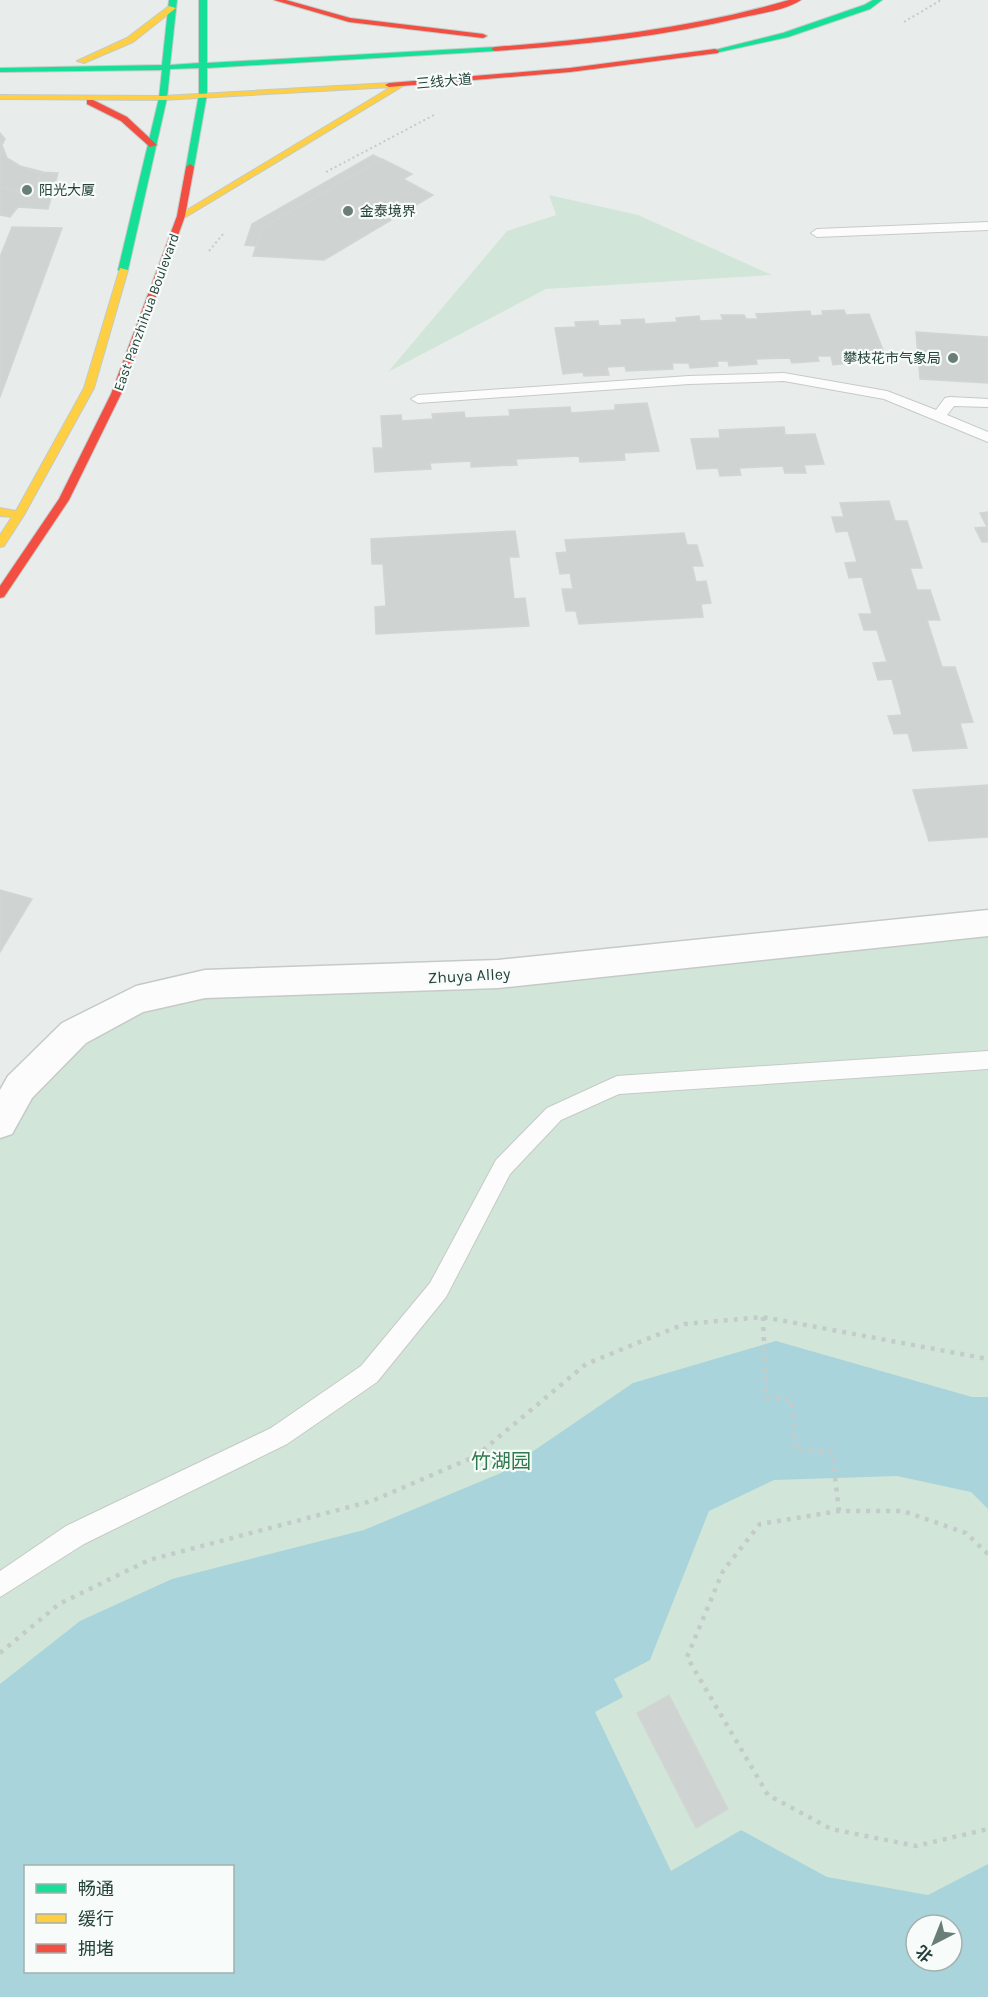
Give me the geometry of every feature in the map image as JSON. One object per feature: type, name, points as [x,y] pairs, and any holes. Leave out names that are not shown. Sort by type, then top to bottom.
[{"type":"main road","name":"East Panzhihua Boulevard","points":[[0,594],[64,500],[116,394],[182,216],[203,94],[203,0]]},
{"type":"main road","points":[[278,0],[349,20],[553,45]]},
{"type":"main road","name":"三线大道","points":[[0,70],[167,67],[419,55],[553,45],[671,31],[756,14],[797,0]]},
{"type":"main road","name":"三线大道","points":[[0,97],[163,98],[402,84],[570,70],[696,55],[785,35],[867,7],[878,0]]},
{"type":"main road","name":"East Panzhihua Boulevard","points":[[2,538],[19,515],[89,388],[133,233],[153,145],[163,98],[172,4]]},
{"type":"main road","points":[[39,71],[86,60],[116,49],[147,30],[172,4]]},
{"type":"main road","points":[[182,216],[402,84]]},
{"type":"main road","points":[[80,98],[112,108],[135,125],[153,145]]},
{"type":"main road","points":[[0,512],[19,515]]},
{"type":"street","name":"Zhuya Alley","points":[[0,1123],[20,1087],[74,1033],[136,1000],[205,984],[498,974],[988,924]]},
{"type":"lane","points":[[817,233],[988,226]]},
{"type":"lane","points":[[418,399],[689,380],[784,377],[874,392],[988,437]]},
{"type":"lane","points":[[939,416],[950,401],[988,404]]},
{"type":"lane","points":[[0,1585],[75,1535],[279,1436],[369,1374],[438,1290],[503,1167],[554,1114],[617,1085],[988,1060]]},
{"type":"path","points":[[902,23],[941,0]]},
{"type":"path","points":[[324,174],[440,112]]},
{"type":"path","points":[[207,253],[226,230]]},
{"type":"path","points":[[0,1653],[59,1604],[150,1560],[372,1501],[476,1456],[586,1364],[684,1324],[763,1317],[988,1359]]},
{"type":"path","points":[[763,1317],[766,1397],[792,1400],[795,1450],[832,1451],[839,1511]]},
{"type":"path","points":[[988,1554],[966,1533],[903,1511],[839,1511],[760,1524],[723,1571],[687,1657],[768,1795],[831,1829],[916,1846],[986,1830],[988,1838]]},
{"type":"green space","points":[[549,195],[638,215],[772,275],[546,289],[388,372],[507,231],[556,215]]},
{"type":"green space","name":"竹湖园","points":[[988,923],[988,1997],[0,1997],[0,1123],[20,1087],[136,1000]]},
{"type":"water","points":[[776,1341],[972,1397],[988,1397],[988,1509],[971,1492],[897,1476],[774,1480],[709,1511],[650,1660],[614,1679],[623,1697],[595,1712],[671,1871],[741,1830],[827,1877],[928,1895],[988,1864],[988,1997],[0,1997],[0,1684],[80,1621],[172,1579],[364,1530],[501,1473],[633,1383]]},
{"type":"building","name":"阳光大厦","points":[[0,133],[5,139],[1,147],[7,158],[37,172],[58,173],[48,209],[18,207],[10,217],[0,215]]},
{"type":"building","name":"阳光大厦","points":[[0,133],[5,139],[1,147],[7,158],[37,172],[58,173],[48,209],[18,207],[10,217],[0,215]]},
{"type":"building","name":"阳光大厦","points":[[0,140],[7,158],[20,166],[43,172],[10,217],[0,215]]},
{"type":"building","points":[[0,140],[7,158],[20,166],[43,172],[27,194],[0,187]]},
{"type":"building","name":"金泰境界","points":[[373,155],[412,174],[403,179],[433,195],[324,260],[253,256],[256,246],[245,245],[252,224]]},
{"type":"building","name":"金泰境界","points":[[382,159],[412,174],[403,179],[433,195],[324,260],[253,256],[262,228]]},
{"type":"building","points":[[12,227],[62,228],[0,397],[0,257]]},
{"type":"building","points":[[844,310],[846,315],[869,314],[886,358],[833,365],[831,356],[817,356],[819,361],[792,363],[790,358],[756,359],[757,364],[729,366],[728,361],[717,361],[718,366],[690,368],[689,363],[672,363],[673,369],[626,371],[625,366],[607,367],[609,375],[584,376],[583,372],[563,374],[555,328],[576,327],[575,322],[598,321],[599,326],[622,325],[621,320],[644,319],[645,324],[677,322],[676,318],[699,316],[700,321],[723,320],[721,315],[744,315],[746,319],[758,319],[756,314],[810,311],[811,316],[823,315],[822,311]]},
{"type":"building","name":"攀枝花市气象局","points":[[916,332],[988,337],[988,383],[920,379]]},
{"type":"building","points":[[647,403],[659,451],[624,453],[625,460],[580,462],[579,456],[516,459],[517,465],[471,467],[471,461],[430,463],[431,469],[375,472],[373,448],[383,448],[381,416],[401,415],[402,421],[433,419],[432,414],[464,412],[465,418],[510,416],[509,410],[570,407],[571,413],[615,410],[615,405]]},
{"type":"building","points":[[784,427],[785,435],[815,434],[824,464],[804,465],[806,473],[785,473],[783,466],[739,468],[741,475],[720,476],[718,468],[697,469],[691,439],[720,438],[719,430]]},
{"type":"building","points":[[889,501],[895,521],[907,521],[922,568],[910,568],[917,590],[930,590],[940,620],[927,620],[942,667],[955,667],[973,722],[960,723],[967,748],[913,751],[908,733],[894,734],[888,716],[902,715],[892,679],[878,680],[873,663],[887,662],[877,630],[864,630],[859,614],[872,614],[862,577],[849,578],[845,563],[857,562],[848,531],[836,532],[832,517],[844,517],[840,503]]},
{"type":"building","points":[[988,512],[988,542],[982,542],[975,528],[987,527],[980,513]]},
{"type":"building","points":[[515,531],[519,557],[509,557],[514,599],[525,598],[529,626],[376,634],[375,607],[386,606],[383,564],[372,564],[371,539]]},
{"type":"building","points":[[684,533],[687,545],[697,545],[703,566],[692,566],[696,582],[706,581],[711,603],[701,604],[703,617],[579,624],[576,611],[566,611],[562,589],[573,589],[570,573],[560,574],[556,553],[567,552],[565,540]]},
{"type":"building","points":[[988,785],[988,837],[929,841],[913,790]]},
{"type":"building","points":[[0,890],[32,899],[0,952]]},
{"type":"building","points":[[669,1695],[728,1809],[696,1828],[637,1713]]},
{"type":"traffic: fast","points":[[123,270],[163,98],[173,0]]},
{"type":"traffic: fast","points":[[190,167],[203,94],[203,0]]},
{"type":"traffic: fast","points":[[715,51],[785,35],[867,7],[878,0]]},
{"type":"traffic: fast","points":[[0,70],[174,67],[495,49]]},
{"type":"traffic: slow","points":[[81,61],[130,40],[172,8]]},
{"type":"traffic: slow","points":[[0,97],[163,98],[389,85]]},
{"type":"traffic: slow","points":[[181,216],[399,86]]},
{"type":"traffic: slow","points":[[0,543],[19,515],[89,388],[123,270]]},
{"type":"traffic: slow","points":[[0,512],[19,515]]},
{"type":"traffic: jam","points":[[278,0],[349,20],[483,36]]},
{"type":"traffic: jam","points":[[495,49],[648,34],[723,20],[797,0]]},
{"type":"traffic: jam","points":[[389,85],[570,70],[715,51]]},
{"type":"traffic: jam","points":[[90,102],[124,119],[153,145]]},
{"type":"traffic: jam","points":[[0,594],[64,500],[116,394],[181,216],[190,167]]},
{"type":"place","name":"阳光大厦","points":[[27,190]]},
{"type":"place","name":"金泰境界","points":[[348,211]]},
{"type":"place","name":"攀枝花市气象局","points":[[953,358]]}]
